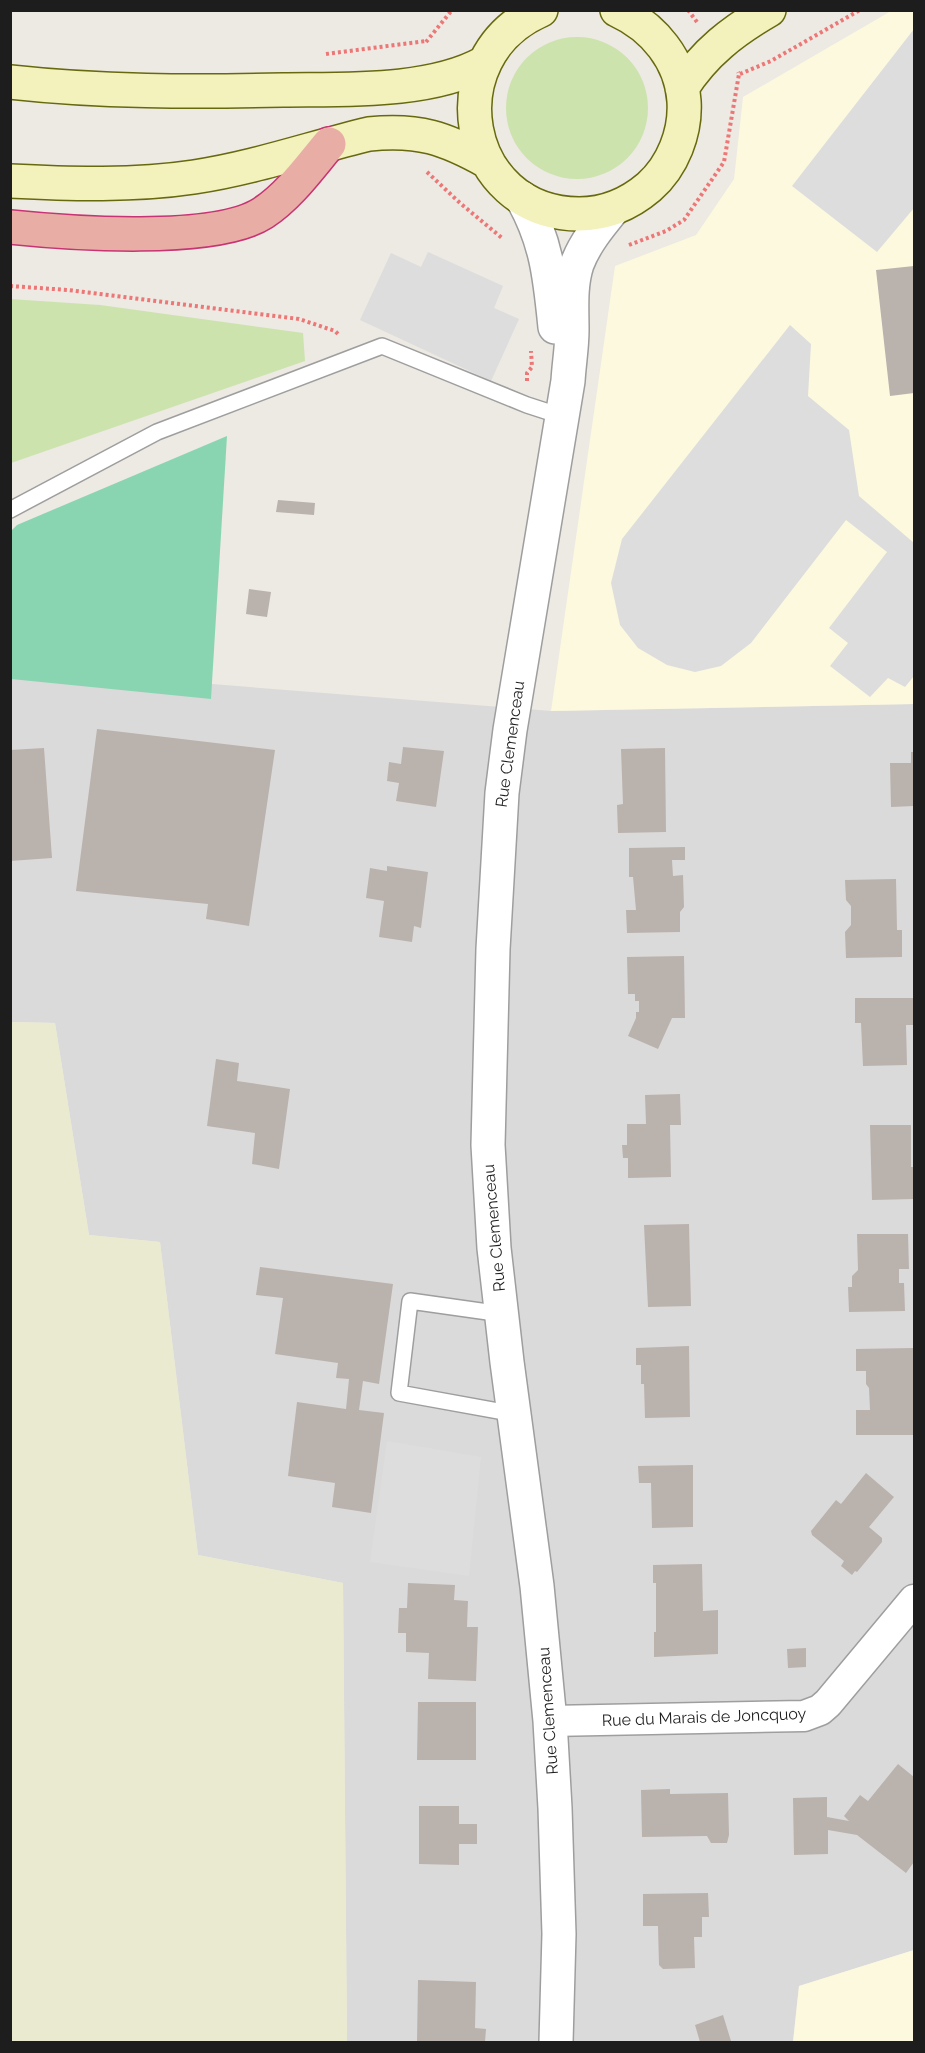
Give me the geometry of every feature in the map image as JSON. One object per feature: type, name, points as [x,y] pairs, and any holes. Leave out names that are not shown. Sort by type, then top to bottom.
[{"type":"highway","points":[[10,227],[126,233],[192,231],[236,225],[263,213],[275,204],[329,144]]},
{"type":"main road","points":[[541,10],[521,21],[507,23],[484,63],[476,86],[473,110],[478,140],[488,162],[503,182],[522,198],[536,205],[566,213],[590,214],[613,209],[647,189],[672,159],[683,123],[682,88],[672,60],[660,42],[633,12]]},
{"type":"main road","points":[[682,88],[696,66],[717,45],[769,10]]},
{"type":"main road","points":[[10,82],[84,90],[211,92],[339,89],[426,83],[457,76],[484,63]]},
{"type":"main road","points":[[10,181],[152,182],[239,168],[369,134],[413,132],[453,144],[488,162]]},
{"type":"street","name":"Rue Clemenceau","points":[[522,198],[538,228],[546,256],[557,343],[561,416]]},
{"type":"street","name":"Rue Clemenceau","points":[[556,2043],[559,1934],[550,1721],[539,1597],[492,1227],[488,1145],[493,949],[498,833],[510,730],[571,354],[575,275],[587,244],[613,209]]},
{"type":"street","name":"Rue du Marais de Joncquoy","points":[[550,1721],[812,1714],[828,1703],[915,1600]]},
{"type":"lane","points":[[10,510],[157,432],[382,346],[527,405],[561,416]]},
{"type":"lane","points":[[502,1314],[410,1301],[399,1393],[515,1414]]},
{"type":"path","points":[[739,74],[771,61],[860,10]]},
{"type":"path","points":[[10,286],[68,290],[299,319],[335,331],[357,356]]},
{"type":"shaded area","points":[[891,11],[914,11],[914,704],[551,711],[615,266],[696,235],[734,179],[743,97]]},
{"type":"shaded area","points":[[914,29],[914,208],[877,252],[792,186]]},
{"type":"shaded area","points":[[428,252],[503,286],[494,308],[519,319],[491,381],[360,320],[391,253],[421,267]]},
{"type":"shaded area","points":[[790,325],[811,344],[808,396],[849,430],[859,496],[914,543],[914,676],[905,687],[888,678],[870,697],[830,666],[848,643],[829,628],[887,552],[846,520],[751,643],[721,666],[695,672],[667,665],[638,648],[620,625],[611,583],[622,539]]},
{"type":"shaded area","points":[[10,668],[551,711],[914,704],[914,1950],[799,1986],[793,2042],[347,2042],[343,1583],[198,1555],[160,1242],[89,1235],[55,1023],[11,1022]]},
{"type":"shaded area","points":[[387,1441],[481,1457],[469,1576],[370,1562]]},
{"type":"shaded area","points":[[914,1950],[914,2042],[793,2042],[799,1986]]},
{"type":"green space","points":[[577,37],[604,42],[627,58],[643,81],[648,108],[643,135],[627,158],[604,174],[577,179],[550,174],[527,158],[511,135],[506,108],[511,81],[527,58],[550,42]]},
{"type":"green space","points":[[10,299],[100,305],[303,333],[305,361],[11,463]]},
{"type":"green space","points":[[227,436],[211,699],[11,679],[11,531],[17,525]]},
{"type":"green space","points":[[11,1022],[55,1023],[89,1235],[160,1242],[198,1555],[343,1583],[347,2042],[11,2042]]},
{"type":"building","points":[[914,266],[914,393],[890,396],[876,270]]},
{"type":"building","points":[[278,500],[315,503],[314,515],[276,512]]},
{"type":"building","points":[[249,589],[271,592],[267,617],[246,614]]},
{"type":"building","points":[[97,729],[275,750],[249,926],[206,919],[208,904],[76,891]]},
{"type":"building","points":[[403,747],[444,751],[436,807],[396,801],[399,783],[387,781],[389,762],[401,764]]},
{"type":"building","points":[[44,748],[52,858],[10,861],[10,750]]},
{"type":"building","points":[[665,748],[666,832],[618,833],[617,805],[623,804],[621,749]]},
{"type":"building","points":[[911,752],[914,752],[914,806],[891,807],[890,763],[911,763]]},
{"type":"building","points":[[685,847],[685,860],[672,860],[673,876],[683,875],[684,907],[680,912],[680,932],[627,933],[626,910],[636,910],[633,877],[629,877],[629,848]]},
{"type":"building","points":[[387,866],[428,872],[421,928],[414,926],[412,942],[379,937],[384,901],[366,898],[370,868],[387,871]]},
{"type":"building","points":[[896,879],[897,930],[902,930],[902,957],[846,958],[845,932],[851,925],[851,906],[846,900],[845,880]]},
{"type":"building","points":[[684,956],[685,1018],[672,1018],[658,1049],[628,1036],[636,1018],[636,1012],[639,1012],[639,1001],[635,1001],[635,994],[628,994],[627,957]]},
{"type":"building","points":[[855,998],[913,998],[913,1025],[906,1025],[907,1065],[863,1066],[861,1023],[855,1023]]},
{"type":"building","points":[[216,1059],[239,1063],[237,1081],[290,1089],[279,1169],[252,1164],[255,1133],[207,1126]]},
{"type":"building","points":[[680,1094],[681,1125],[670,1125],[671,1177],[628,1178],[628,1158],[623,1158],[622,1145],[627,1145],[627,1124],[646,1124],[645,1095]]},
{"type":"building","points":[[870,1125],[911,1125],[914,1199],[872,1200]]},
{"type":"building","points":[[689,1224],[691,1306],[648,1307],[644,1225]]},
{"type":"building","points":[[857,1234],[908,1234],[909,1269],[899,1269],[899,1283],[904,1283],[905,1311],[849,1312],[848,1287],[852,1287],[852,1276],[858,1270]]},
{"type":"building","points":[[260,1267],[393,1284],[379,1384],[363,1381],[359,1410],[384,1413],[371,1513],[332,1507],[335,1483],[288,1476],[297,1402],[346,1409],[349,1379],[336,1378],[338,1363],[275,1354],[283,1298],[256,1295]]},
{"type":"building","points":[[689,1346],[690,1417],[645,1418],[644,1384],[641,1384],[641,1365],[636,1365],[636,1348]]},
{"type":"building","points":[[913,1348],[914,1435],[856,1435],[856,1410],[870,1410],[866,1371],[856,1371],[856,1349]]},
{"type":"building","points":[[693,1465],[693,1527],[652,1528],[651,1483],[639,1483],[638,1466]]},
{"type":"building","points":[[866,1473],[894,1497],[869,1527],[882,1538],[882,1542],[852,1575],[841,1566],[844,1561],[812,1535],[811,1531],[836,1500],[841,1504]]},
{"type":"building","points":[[702,1564],[703,1611],[718,1610],[718,1654],[654,1657],[656,1583],[653,1583],[653,1565]]},
{"type":"building","points":[[408,1583],[455,1585],[454,1600],[468,1601],[467,1627],[478,1627],[476,1681],[428,1679],[429,1653],[406,1652],[406,1633],[398,1633],[399,1608],[407,1608]]},
{"type":"building","points":[[806,1648],[806,1667],[788,1668],[787,1649]]},
{"type":"building","points":[[418,1702],[476,1702],[476,1760],[417,1760]]},
{"type":"building","points":[[898,1764],[914,1777],[914,1862],[906,1873],[857,1835],[828,1830],[828,1854],[794,1855],[793,1798],[827,1797],[827,1817],[849,1821],[844,1816],[860,1795],[868,1801]]},
{"type":"building","points":[[670,1789],[670,1794],[728,1793],[729,1835],[727,1843],[711,1843],[707,1836],[642,1837],[641,1790]]},
{"type":"building","points":[[419,1806],[459,1806],[459,1824],[477,1824],[477,1844],[459,1844],[459,1865],[419,1864]]},
{"type":"building","points":[[708,1893],[709,1917],[702,1917],[702,1937],[694,1937],[695,1968],[663,1969],[659,1965],[658,1926],[643,1926],[643,1894]]},
{"type":"building","points":[[418,1980],[476,1982],[475,2028],[486,2029],[485,2042],[417,2042]]},
{"type":"building","points":[[723,2015],[731,2041],[700,2042],[695,2025]]}]
